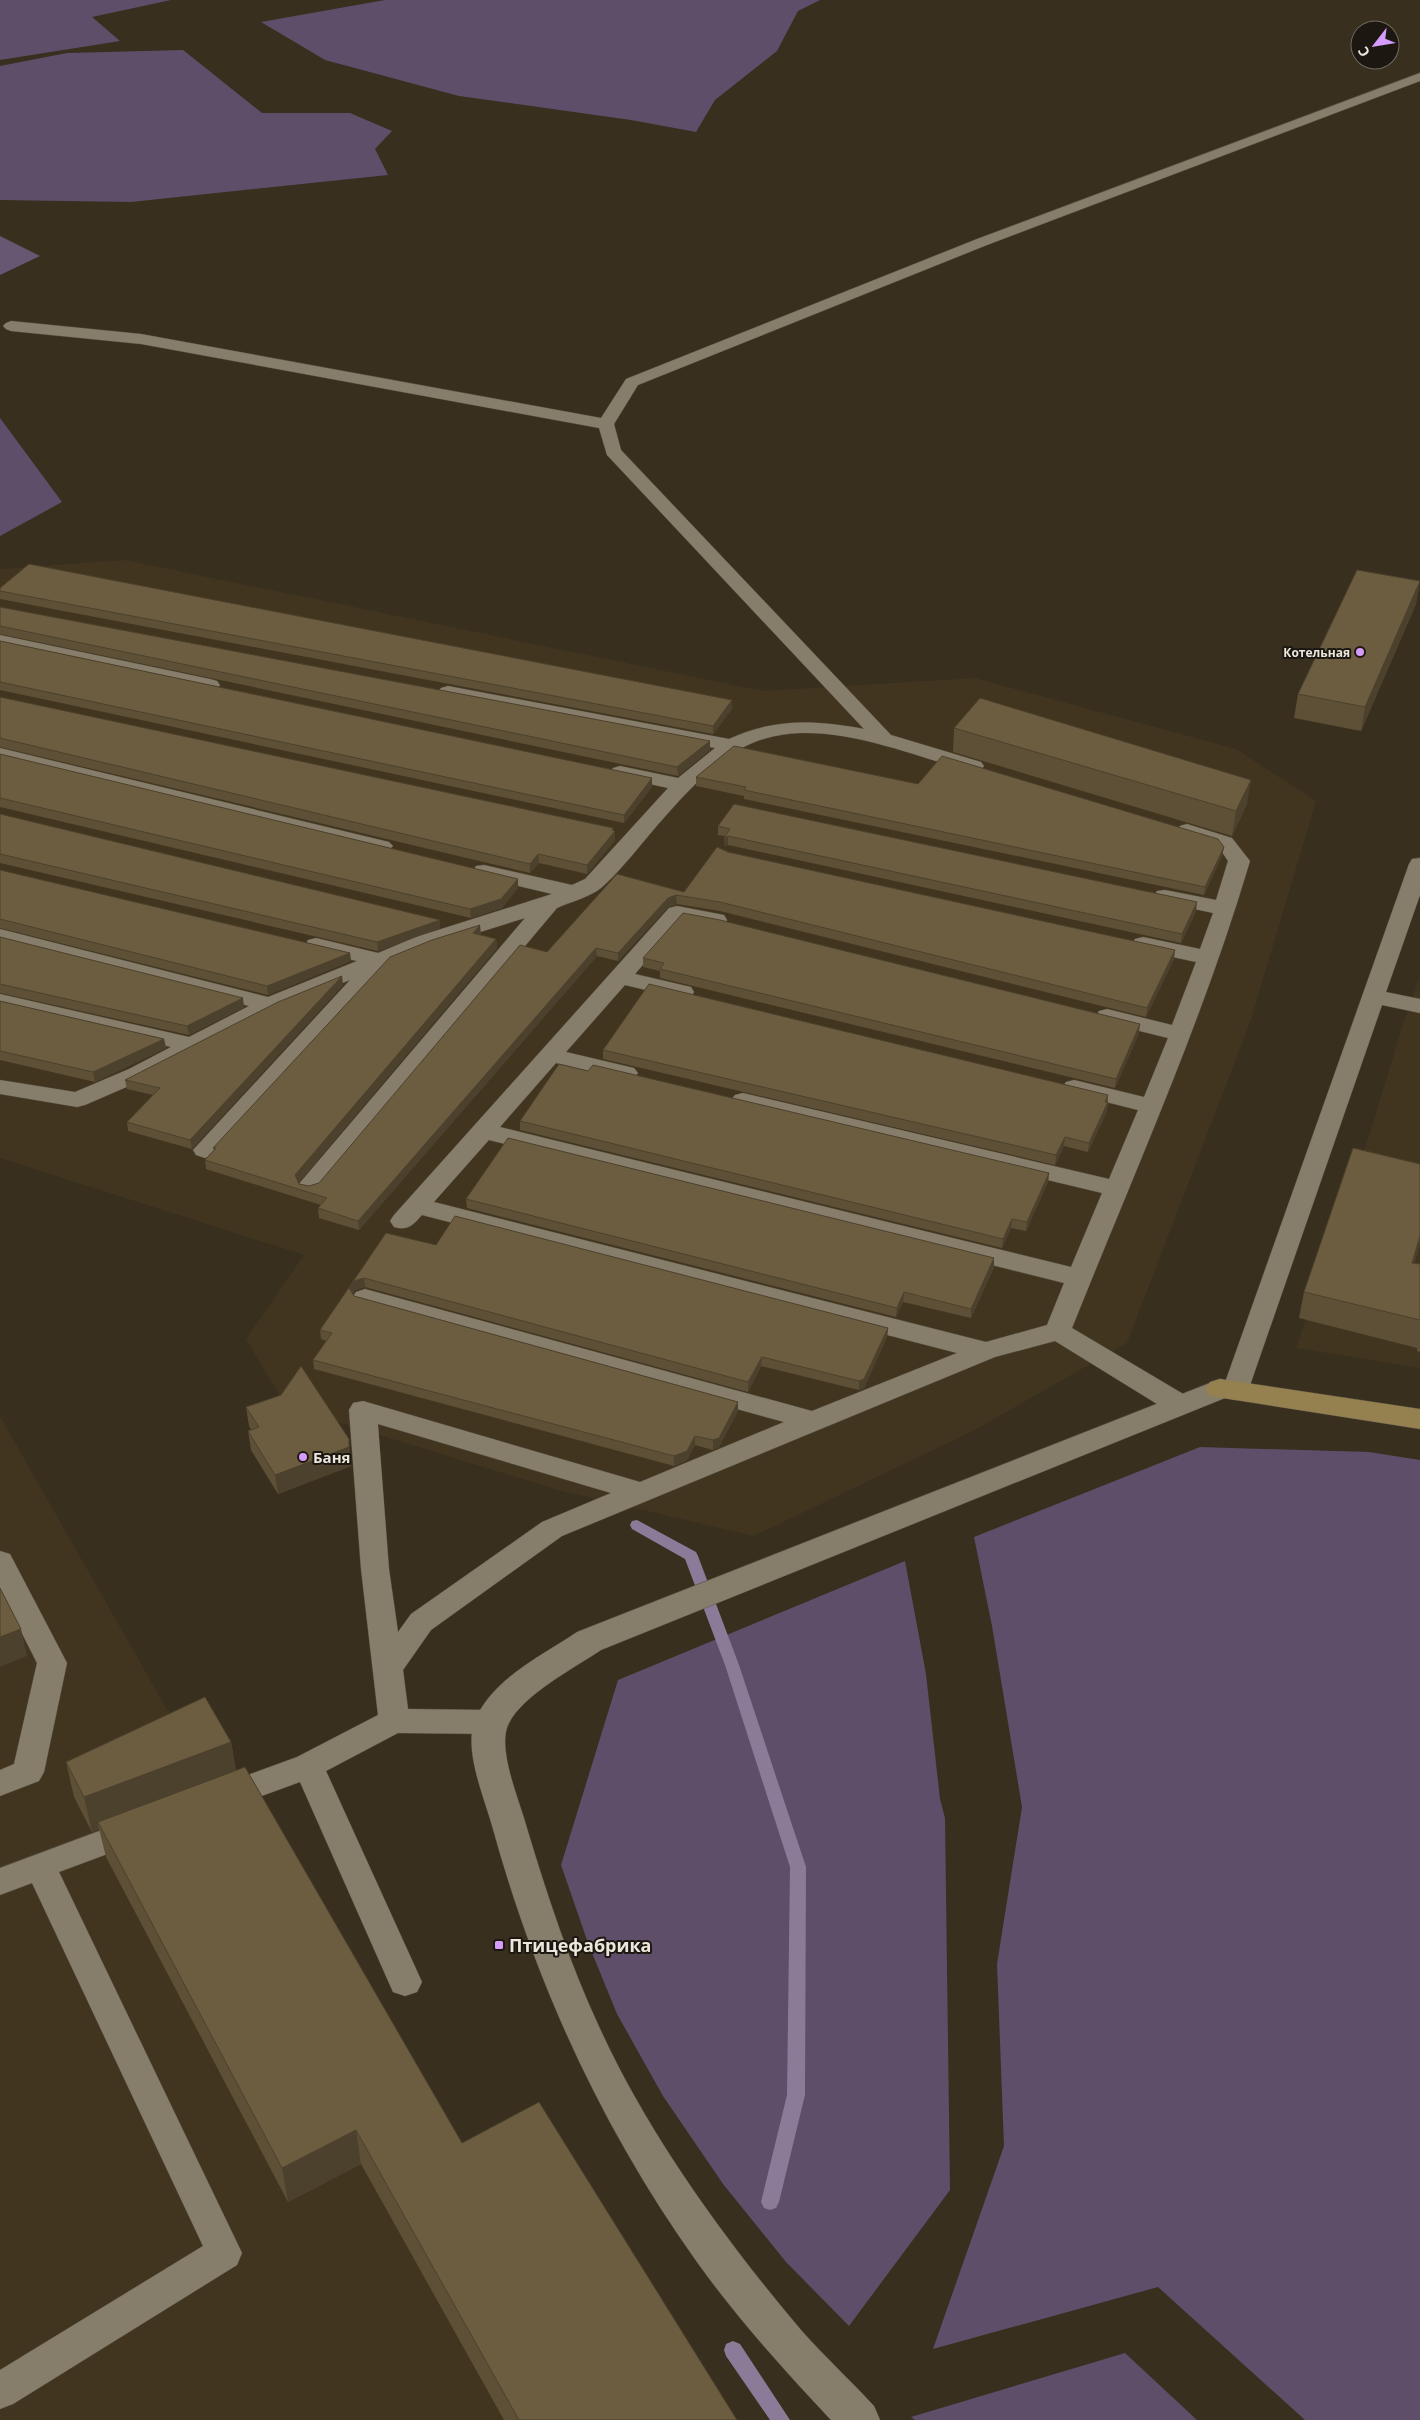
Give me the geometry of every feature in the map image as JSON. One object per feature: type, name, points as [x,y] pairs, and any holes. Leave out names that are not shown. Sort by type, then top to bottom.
[{"type":"street","points":[[859,2420],[788,2345],[711,2249],[639,2139],[585,2038],[550,1953],[519,1860],[488,1751],[491,1722],[511,1694],[589,1641],[928,1504],[1180,1406],[1228,1390],[1420,1419]]},
{"type":"lane","points":[[884,739],[613,451],[606,424],[632,382],[982,242],[1420,77]]},
{"type":"lane","points":[[11,326],[141,340],[606,424]]},
{"type":"lane","points":[[0,641],[224,688]]},
{"type":"lane","points":[[429,688],[731,745]]},
{"type":"lane","points":[[0,1087],[78,1100],[137,1074],[270,1004],[424,942],[549,903],[593,884],[627,832],[731,745],[757,733],[784,728],[832,729],[884,739],[988,770]]},
{"type":"lane","points":[[0,754],[398,850]]},
{"type":"lane","points":[[604,769],[682,785]]},
{"type":"lane","points":[[1058,1331],[1180,1034],[1226,909],[1239,861],[1225,842],[1167,824]]},
{"type":"lane","points":[[1228,1390],[1374,996],[1420,864]]},
{"type":"lane","points":[[465,866],[572,892]]},
{"type":"lane","points":[[1149,893],[1226,909]]},
{"type":"lane","points":[[310,1185],[549,903]]},
{"type":"lane","points":[[739,925],[677,913],[409,1213],[986,1351]]},
{"type":"lane","points":[[433,918],[471,927]]},
{"type":"lane","points":[[0,936],[270,1004]]},
{"type":"lane","points":[[1122,939],[1209,958]]},
{"type":"lane","points":[[296,940],[381,960]]},
{"type":"lane","points":[[205,1150],[381,960]]},
{"type":"lane","points":[[619,977],[706,998]]},
{"type":"lane","points":[[1374,996],[1420,1006]]},
{"type":"lane","points":[[0,1000],[192,1045]]},
{"type":"lane","points":[[1084,1010],[1180,1034]]},
{"type":"lane","points":[[551,1055],[647,1078]]},
{"type":"lane","points":[[1055,1083],[1152,1106]]},
{"type":"lane","points":[[724,1096],[1117,1189]]},
{"type":"lane","points":[[484,1131],[1079,1278]]},
{"type":"lane","points":[[365,1298],[814,1421]]},
{"type":"lane","points":[[388,1668],[421,1622],[552,1529],[986,1351],[1058,1331],[1180,1406]]},
{"type":"lane","points":[[394,1721],[375,1569],[363,1410],[644,1492]]},
{"type":"lane","points":[[0,1562],[52,1663],[28,1772],[0,1784]]},
{"type":"lane","points":[[197,1807],[308,1766],[394,1721],[491,1722]]},
{"type":"lane","points":[[308,1766],[405,1982]]},
{"type":"lane","points":[[0,1882],[160,1821]]},
{"type":"lane","points":[[0,2391],[224,2253],[40,1866]]},
{"type":"shaded area","points":[[0,0],[171,0],[92,17],[120,41],[0,60]]},
{"type":"shaded area","points":[[385,0],[820,0],[798,11],[777,51],[715,100],[696,132],[631,120],[459,96],[325,60],[261,22]]},
{"type":"shaded area","points":[[183,50],[262,113],[350,113],[392,131],[375,149],[388,175],[131,202],[0,200],[0,66],[67,53]]},
{"type":"shaded area","points":[[0,236],[40,256],[0,275]]},
{"type":"shaded area","points":[[0,418],[62,502],[0,536]]},
{"type":"shaded area","points":[[125,560],[763,691],[975,678],[1236,749],[1316,801],[1251,1020],[1127,1343],[973,1431],[754,1536],[558,1490],[286,1406],[246,1339],[304,1255],[0,1158],[0,569]]},
{"type":"shaded area","points":[[1420,976],[1420,1368],[1296,1348],[1372,1127],[1404,1021]]},
{"type":"shaded area","points":[[0,1416],[571,2420],[0,2420]]},
{"type":"shaded area","points":[[1200,1447],[1369,1452],[1420,1460],[1420,2420],[1305,2420],[1158,2287],[933,2349],[1004,2146],[997,1964],[1022,1807],[992,1626],[974,1537]]},
{"type":"shaded area","points":[[905,1561],[926,1674],[940,1799],[945,1818],[950,2190],[849,2326],[786,2262],[723,2184],[663,2096],[617,2014],[588,1943],[561,1865],[618,1680]]},
{"type":"shaded area","points":[[1125,2353],[1197,2420],[915,2420],[911,2417]]},
{"type":"building","points":[[29,564],[732,700],[713,726],[0,591],[0,588]]},
{"type":"building","name":"Котельная","points":[[1357,570],[1420,581],[1365,707],[1298,694]]},
{"type":"building","points":[[0,607],[710,741],[677,767],[0,626]]},
{"type":"building","points":[[0,641],[652,778],[624,815],[0,682]]},
{"type":"building","points":[[0,697],[613,828],[612,830],[615,831],[587,865],[538,854],[530,864],[0,738]]},
{"type":"building","points":[[980,698],[1251,780],[1236,811],[954,728]]},
{"type":"building","points":[[734,746],[918,784],[942,756],[1218,839],[1224,847],[1205,887],[744,790],[746,787],[696,777]]},
{"type":"building","points":[[0,754],[518,879],[501,899],[470,909],[0,798]]},
{"type":"building","points":[[734,804],[1197,902],[1182,934],[728,836],[724,838],[730,829],[718,826]]},
{"type":"building","points":[[0,814],[440,920],[377,942],[0,854]]},
{"type":"building","points":[[717,847],[728,852],[1175,950],[1147,1008],[720,902],[676,895],[668,898],[618,953],[596,948],[358,1221],[318,1208],[327,1198],[205,1160],[216,1148],[213,1148],[390,957],[432,940],[480,925],[473,933],[496,939],[295,1175],[299,1184],[309,1186],[319,1183],[520,945],[547,952],[617,874],[684,892]]},
{"type":"building","points":[[0,870],[350,953],[267,986],[0,919]]},
{"type":"building","points":[[683,913],[720,920],[1140,1024],[1116,1079],[660,969],[664,963],[643,958]]},
{"type":"building","points":[[0,937],[243,998],[187,1026],[0,984]]},
{"type":"building","points":[[342,976],[190,1140],[127,1122],[160,1088],[125,1080],[278,1002]]},
{"type":"building","points":[[649,984],[1108,1095],[1105,1102],[1108,1102],[1089,1143],[1065,1137],[1056,1155],[603,1050]]},
{"type":"building","points":[[0,1001],[164,1039],[93,1072],[0,1051]]},
{"type":"building","points":[[559,1064],[588,1071],[593,1065],[1049,1173],[1027,1222],[1012,1219],[1003,1239],[520,1121]]},
{"type":"building","points":[[508,1138],[994,1258],[971,1309],[904,1292],[897,1308],[466,1199]]},
{"type":"building","points":[[1353,1148],[1420,1164],[1420,1236],[1412,1263],[1420,1264],[1420,1320],[1304,1292]]},
{"type":"building","points":[[455,1216],[888,1328],[864,1379],[859,1381],[762,1357],[748,1382],[364,1278],[354,1281],[349,1288],[354,1296],[738,1402],[719,1438],[713,1440],[695,1436],[687,1451],[674,1456],[313,1360],[332,1333],[320,1330],[386,1233],[436,1245]]},
{"type":"building","points":[[301,1366],[349,1439],[349,1447],[275,1475],[248,1431],[259,1427],[246,1407],[281,1395]]},
{"type":"building","points":[[0,1588],[21,1629],[0,1637]]},
{"type":"building","points":[[205,1697],[231,1742],[84,1797],[66,1762]]},
{"type":"building","points":[[245,1767],[462,2143],[539,2102],[737,2420],[519,2420],[356,2130],[282,2168],[98,1822]]},
{"type":"waterway","points":[[637,1525],[691,1556],[732,1665],[798,1867],[796,2095],[770,2202]]},
{"type":"waterway","points":[[733,2350],[781,2420]]},
{"type":"place","name":"Котельная","points":[[1360,652]]},
{"type":"place","name":"Баня","points":[[303,1457]]},
{"type":"place","name":"Птицефабрика","points":[[499,1945]]}]
